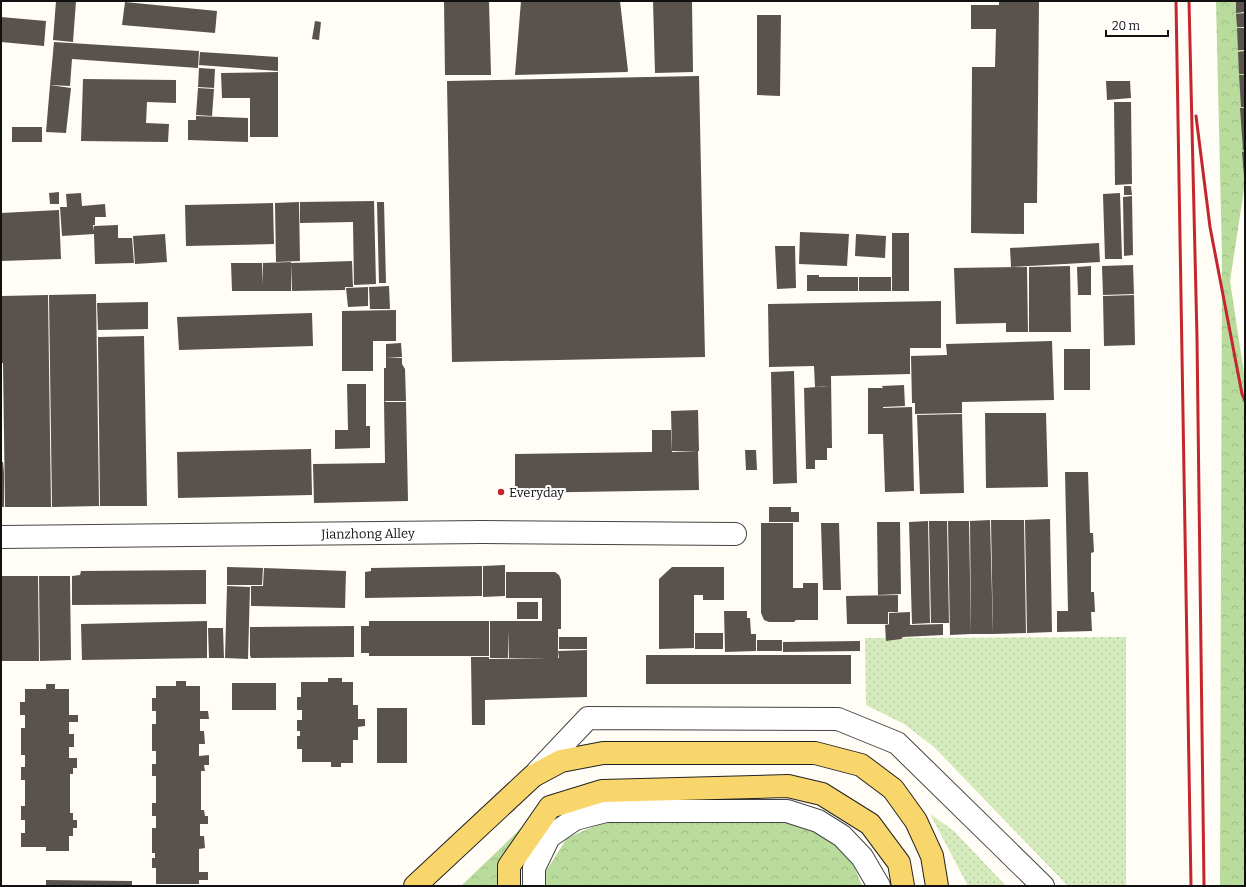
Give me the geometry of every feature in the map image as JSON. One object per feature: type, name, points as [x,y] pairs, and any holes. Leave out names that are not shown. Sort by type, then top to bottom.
[{"type":"main road","points":[[415,886],[533,776],[562,761],[603,753],[815,753],[861,765],[893,788],[916,821],[932,856],[937,886]]},
{"type":"main road","points":[[509,886],[509,866],[550,807],[602,791],[788,786],[822,794],[870,824],[899,863],[903,886]]},
{"type":"street","name":"Jianzhong Alley","points":[[1,537],[474,532],[735,534]]},
{"type":"street","points":[[533,776],[588,718],[838,719],[897,743],[1043,886]]},
{"type":"street","points":[[534,886],[534,868],[549,837],[575,819],[606,811],[787,811],[818,821],[842,836],[862,857],[879,886]]},
{"type":"green space","points":[[1216,1],[1241,1],[1245,111],[1245,183],[1230,281],[1245,380],[1245,886],[1220,886],[1222,256]]},
{"type":"green space","points":[[1126,637],[1126,886],[1068,886],[934,747],[904,724],[866,705],[865,638]]},
{"type":"green space","points":[[537,813],[501,886],[461,886]]},
{"type":"green space","points":[[930,814],[954,831],[1006,886],[968,886]]},
{"type":"green space","points":[[608,820],[788,823],[824,833],[849,854],[862,886],[542,886],[541,879],[567,838]]},
{"type":"building","points":[[56,1],[76,1],[73,42],[53,40]]},
{"type":"building","points":[[444,1],[489,1],[491,75],[445,75]]},
{"type":"building","points":[[521,1],[620,1],[628,71],[515,75]]},
{"type":"building","points":[[653,1],[692,1],[693,72],[655,73]]},
{"type":"building","points":[[999,1],[1039,1],[1037,203],[1024,203],[1024,234],[971,233],[972,67],[995,67],[996,29],[971,29],[971,5],[999,5]]},
{"type":"building","points":[[1236,1],[1245,1],[1245,12],[1236,13]]},
{"type":"building","points":[[125,2],[217,11],[215,33],[122,25]]},
{"type":"building","points":[[1245,13],[1245,27],[1237,27],[1236,14]]},
{"type":"building","points":[[757,15],[781,15],[780,96],[757,95]]},
{"type":"building","points":[[1,17],[46,21],[44,46],[1,42]]},
{"type":"building","points":[[315,21],[321,22],[319,40],[312,39]]},
{"type":"building","points":[[1237,28],[1245,28],[1245,50],[1238,50]]},
{"type":"building","points":[[54,42],[199,51],[198,68],[72,59],[70,86],[50,85]]},
{"type":"building","points":[[1245,51],[1245,74],[1239,74],[1238,52]]},
{"type":"building","points":[[200,52],[278,57],[278,71],[199,65]]},
{"type":"building","points":[[199,68],[215,69],[214,88],[198,87]]},
{"type":"building","points":[[278,72],[278,137],[250,137],[250,98],[222,98],[221,73]]},
{"type":"building","points":[[1239,75],[1245,75],[1245,107],[1241,107]]},
{"type":"building","points":[[699,76],[705,357],[452,362],[447,81]]},
{"type":"building","points":[[83,79],[176,80],[176,103],[147,102],[146,123],[169,124],[168,142],[81,141]]},
{"type":"building","points":[[1106,81],[1130,81],[1131,98],[1107,100]]},
{"type":"building","points":[[50,85],[71,88],[66,133],[46,132]]},
{"type":"building","points":[[198,88],[214,89],[212,116],[196,115]]},
{"type":"building","points":[[1114,102],[1131,102],[1132,184],[1115,185]]},
{"type":"building","points":[[1240,108],[1245,108],[1245,150],[1243,150]]},
{"type":"building","points":[[196,116],[248,118],[248,142],[188,140],[188,120],[196,120]]},
{"type":"building","points":[[12,127],[42,127],[42,142],[12,142]]},
{"type":"building","points":[[1245,151],[1245,176],[1244,176],[1242,152]]},
{"type":"building","points":[[1124,186],[1131,186],[1132,195],[1124,195]]},
{"type":"building","points":[[59,192],[59,204],[50,204],[49,193]]},
{"type":"building","points":[[81,193],[82,206],[105,204],[106,217],[95,217],[95,225],[93,225],[94,231],[94,226],[118,225],[118,238],[132,238],[134,263],[95,264],[94,234],[62,236],[60,207],[67,207],[66,194]]},
{"type":"building","points":[[1120,193],[1122,259],[1105,259],[1103,194]]},
{"type":"building","points":[[1132,196],[1133,255],[1124,256],[1123,197]]},
{"type":"building","points":[[374,201],[376,284],[354,285],[353,222],[300,223],[300,202]]},
{"type":"building","points":[[299,202],[300,261],[276,262],[275,203]]},
{"type":"building","points":[[377,202],[384,202],[386,283],[379,283]]},
{"type":"building","points":[[273,203],[274,244],[186,246],[185,205]]},
{"type":"building","points":[[59,210],[61,259],[1,261],[1,213]]},
{"type":"building","points":[[800,232],[849,234],[847,266],[799,264]]},
{"type":"building","points":[[892,233],[909,233],[909,291],[892,291]]},
{"type":"building","points":[[165,234],[167,262],[135,264],[133,236]]},
{"type":"building","points":[[856,234],[886,236],[885,258],[855,256]]},
{"type":"building","points":[[1099,243],[1100,262],[1011,267],[1010,248]]},
{"type":"building","points":[[775,246],[795,246],[796,288],[777,289]]},
{"type":"building","points":[[352,261],[353,287],[345,287],[345,290],[292,291],[291,263]]},
{"type":"building","points":[[291,262],[291,291],[232,291],[231,263],[262,263],[263,285],[263,263]]},
{"type":"building","points":[[1133,265],[1134,294],[1103,295],[1102,266]]},
{"type":"building","points":[[1070,266],[1071,332],[1029,332],[1029,267]]},
{"type":"building","points":[[1091,266],[1091,295],[1078,295],[1077,267]]},
{"type":"building","points":[[1027,267],[1028,332],[1006,332],[1006,323],[956,324],[954,268]]},
{"type":"building","points":[[807,275],[819,275],[819,291],[807,291]]},
{"type":"building","points":[[819,277],[858,277],[858,291],[819,291]]},
{"type":"building","points":[[859,277],[891,277],[891,291],[859,291]]},
{"type":"building","points":[[389,286],[390,309],[370,309],[369,287]]},
{"type":"building","points":[[368,287],[368,306],[348,307],[346,288]]},
{"type":"building","points":[[96,294],[99,506],[52,507],[49,295]]},
{"type":"building","points":[[48,295],[51,507],[5,507],[3,363],[1,363],[2,296]]},
{"type":"building","points":[[1134,295],[1135,345],[1104,346],[1103,296]]},
{"type":"building","points":[[941,301],[941,348],[910,348],[910,374],[831,376],[832,448],[827,448],[827,460],[815,460],[815,469],[806,469],[804,388],[829,386],[815,387],[814,366],[769,367],[768,304]]},
{"type":"building","points":[[148,302],[148,329],[98,330],[97,303]]},
{"type":"building","points":[[396,310],[396,341],[373,341],[373,371],[342,371],[342,311]]},
{"type":"building","points":[[312,313],[313,346],[179,350],[177,317]]},
{"type":"building","points":[[144,336],[147,506],[100,506],[98,337]]},
{"type":"building","points":[[1052,341],[1054,400],[962,402],[962,413],[915,414],[915,403],[912,403],[911,356],[947,355],[946,344]]},
{"type":"building","points":[[401,343],[402,357],[386,358],[386,344]]},
{"type":"building","points":[[1064,349],[1090,349],[1090,390],[1064,390]]},
{"type":"building","points":[[386,358],[402,358],[402,364],[405,369],[406,401],[384,402],[384,368],[386,368]]},
{"type":"building","points":[[794,371],[797,483],[773,484],[771,372]]},
{"type":"building","points":[[347,384],[366,384],[366,426],[370,426],[370,448],[335,449],[335,430],[348,430]]},
{"type":"building","points":[[904,385],[905,406],[883,407],[912,407],[914,491],[885,492],[883,434],[868,434],[868,388],[883,388],[882,386]]},
{"type":"building","points":[[384,402],[406,402],[408,501],[314,503],[313,464],[385,463]]},
{"type":"building","points":[[698,410],[699,451],[672,451],[671,411]]},
{"type":"building","points":[[985,413],[1046,413],[1048,487],[986,488]]},
{"type":"building","points":[[962,414],[964,493],[920,494],[917,415]]},
{"type":"building","points":[[652,430],[671,430],[672,452],[698,451],[699,490],[515,493],[515,454],[652,452]]},
{"type":"building","points":[[311,449],[312,495],[178,498],[177,452]]},
{"type":"building","points":[[745,450],[756,450],[757,470],[746,470]]},
{"type":"building","points":[[1,462],[3,462],[4,473],[4,507],[1,507]]},
{"type":"building","points":[[1065,472],[1088,472],[1090,533],[1093,533],[1094,552],[1091,553],[1091,592],[1094,592],[1095,612],[1091,612],[1092,631],[1057,632],[1057,611],[1068,611]]},
{"type":"building","points":[[769,507],[791,507],[791,512],[799,512],[799,522],[769,522]]},
{"type":"building","points":[[1050,519],[1052,632],[1027,633],[1025,520]]},
{"type":"building","points":[[990,520],[993,634],[971,634],[970,521]]},
{"type":"building","points":[[991,520],[1024,520],[1026,633],[993,634]]},
{"type":"building","points":[[928,521],[930,623],[912,624],[909,522]]},
{"type":"building","points":[[929,521],[947,521],[949,623],[931,623]]},
{"type":"building","points":[[948,521],[969,521],[971,634],[950,635]]},
{"type":"building","points":[[877,522],[900,522],[901,594],[878,595]]},
{"type":"building","points":[[761,523],[793,523],[793,588],[803,588],[803,583],[818,583],[818,620],[769,622],[764,620],[761,613]]},
{"type":"building","points":[[821,523],[839,523],[841,590],[823,590]]},
{"type":"building","points":[[505,565],[505,596],[483,597],[483,566]]},
{"type":"building","points":[[482,566],[482,596],[365,598],[365,572],[371,571],[371,568]]},
{"type":"building","points":[[227,567],[263,568],[262,585],[227,585]]},
{"type":"building","points":[[672,567],[724,567],[724,600],[703,600],[703,595],[694,595],[694,648],[659,649],[659,579]]},
{"type":"building","points":[[264,568],[346,571],[345,608],[251,606],[251,586],[263,586]]},
{"type":"building","points":[[206,570],[206,604],[72,605],[72,576],[80,575],[81,571]]},
{"type":"building","points":[[506,572],[555,572],[559,575],[561,580],[561,629],[558,629],[558,651],[587,650],[587,697],[485,700],[485,725],[472,725],[471,657],[489,657],[489,659],[548,658],[509,658],[508,630],[508,658],[490,658],[490,621],[542,621],[542,598],[506,598]]},
{"type":"building","points":[[1,576],[38,576],[39,661],[1,661]]},
{"type":"building","points":[[39,576],[70,576],[71,660],[40,661]]},
{"type":"building","points":[[227,586],[250,587],[248,659],[225,658]]},
{"type":"building","points":[[898,595],[898,612],[888,612],[888,624],[847,624],[846,596]]},
{"type":"building","points":[[517,602],[538,602],[538,619],[517,619]]},
{"type":"building","points":[[724,611],[747,611],[747,618],[750,618],[751,634],[756,634],[756,651],[725,652]]},
{"type":"building","points":[[910,612],[910,625],[943,624],[943,635],[903,637],[901,639],[886,641],[885,625],[890,624],[889,613]]},
{"type":"building","points":[[207,621],[207,658],[82,660],[81,624]]},
{"type":"building","points":[[369,621],[489,621],[489,656],[369,656],[369,653],[361,653],[361,626],[369,626]]},
{"type":"building","points":[[354,626],[354,657],[251,658],[250,655],[250,627]]},
{"type":"building","points":[[208,628],[223,628],[224,658],[209,658]]},
{"type":"building","points":[[695,633],[723,633],[723,649],[695,649]]},
{"type":"building","points":[[559,637],[587,637],[587,649],[559,649]]},
{"type":"building","points":[[757,640],[782,640],[782,651],[757,651]]},
{"type":"building","points":[[860,641],[860,651],[783,652],[783,642]]},
{"type":"building","points":[[646,655],[851,655],[851,684],[646,684]]},
{"type":"building","points":[[328,678],[342,678],[342,682],[353,682],[353,705],[358,705],[358,719],[365,719],[365,726],[358,727],[358,740],[353,740],[353,763],[341,763],[341,767],[331,767],[331,762],[302,762],[302,749],[297,749],[297,736],[300,736],[300,731],[297,731],[297,720],[302,720],[302,710],[297,710],[297,697],[301,697],[301,682],[328,682]]},
{"type":"building","points":[[176,681],[186,681],[186,686],[200,686],[200,711],[208,711],[209,719],[200,719],[200,731],[204,731],[205,744],[199,744],[199,756],[209,755],[209,765],[204,765],[205,771],[201,771],[201,810],[204,810],[205,816],[208,816],[208,824],[200,824],[200,836],[204,836],[205,848],[199,849],[199,872],[208,872],[208,880],[199,880],[199,884],[156,884],[156,868],[152,868],[152,858],[155,858],[155,853],[152,853],[152,828],[156,828],[156,816],[152,816],[152,803],[156,803],[156,776],[152,776],[152,764],[156,764],[156,751],[152,751],[152,724],[156,724],[156,711],[152,711],[152,698],[156,698],[156,686],[176,686]]},
{"type":"building","points":[[232,683],[276,683],[276,710],[232,710]]},
{"type":"building","points":[[46,684],[55,684],[55,689],[69,689],[69,715],[78,715],[78,722],[69,722],[69,734],[74,734],[74,747],[69,747],[69,758],[77,758],[77,768],[73,768],[73,774],[70,774],[70,813],[73,813],[73,820],[77,820],[77,828],[73,828],[73,836],[69,836],[69,851],[46,851],[46,847],[21,847],[21,833],[25,833],[25,820],[21,820],[21,806],[25,806],[25,780],[21,780],[21,767],[25,767],[25,755],[21,755],[21,728],[25,728],[25,715],[20,715],[20,702],[25,702],[25,689],[46,689]]},
{"type":"building","points":[[377,708],[407,708],[407,763],[377,763]]},
{"type":"building","points":[[46,880],[132,881],[132,886],[46,886]]},
{"type":"railway","points":[[1176,1],[1191,886]]},
{"type":"railway","points":[[1189,1],[1197,338],[1204,886]]},
{"type":"railway","points":[[1196,116],[1210,227],[1242,394],[1245,401]]},
{"type":"place","name":"Everyday","points":[[501,492]]}]
